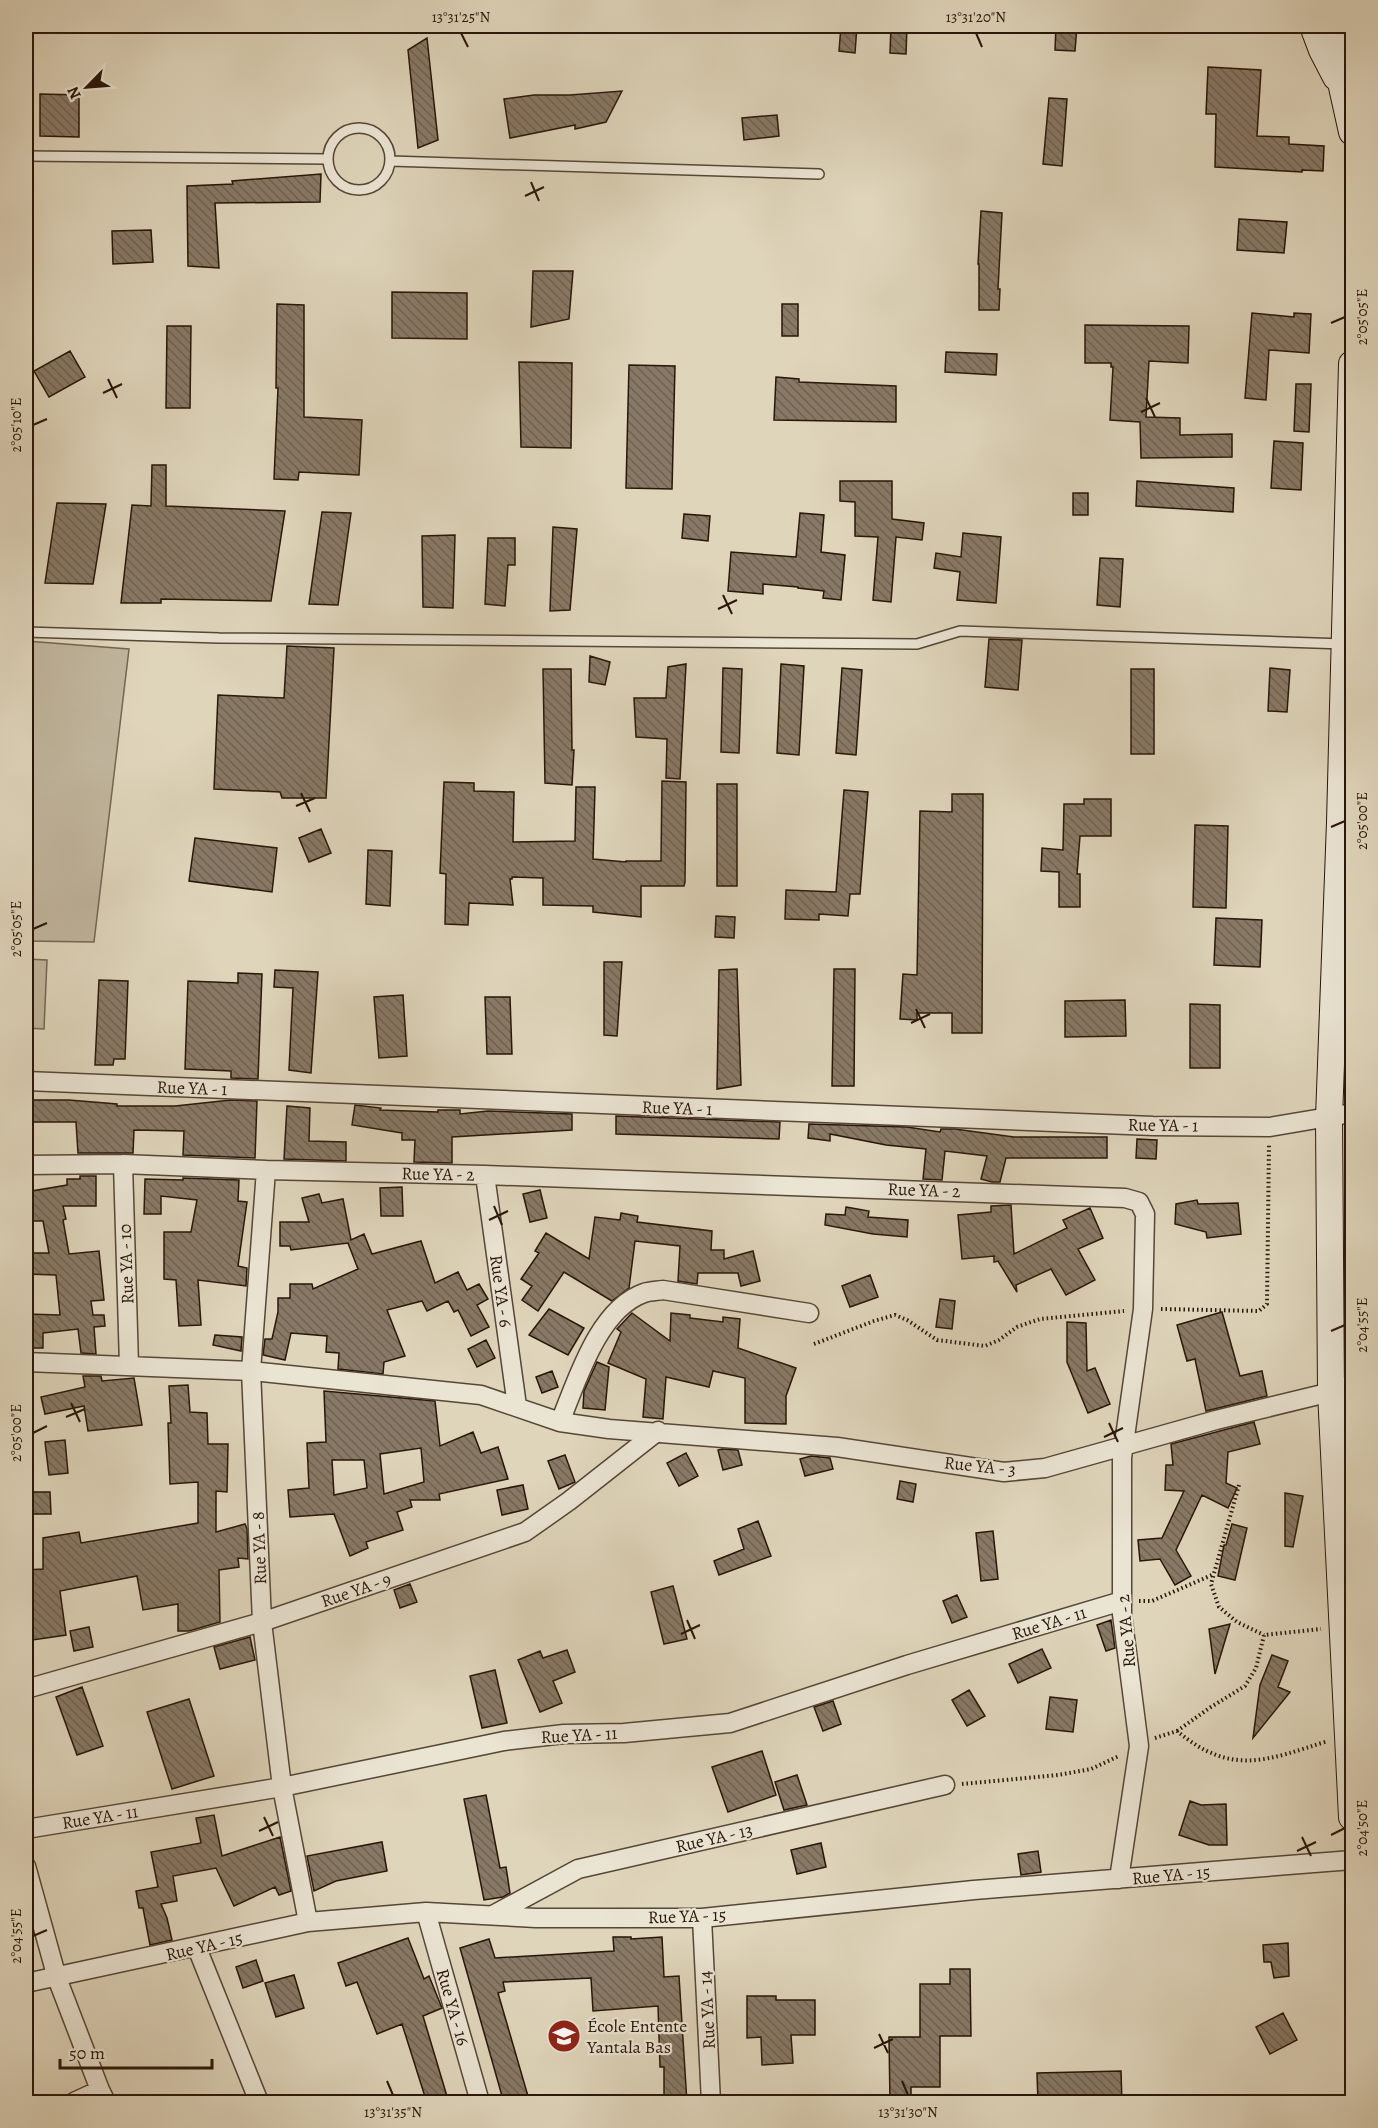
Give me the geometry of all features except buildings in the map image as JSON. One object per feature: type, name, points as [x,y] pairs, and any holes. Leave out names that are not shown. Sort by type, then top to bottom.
[{"type":"main road","points":[[1312,26],[1322,50],[1347,87]]},
{"type":"main road","points":[[1336,26],[1353,132]]},
{"type":"main road","points":[[1353,364],[1340,822],[1343,1625],[1353,1817]]},
{"type":"street","name":"Rue YA - 1","points":[[26,1082],[1130,1125],[1270,1127],[1341,1115]]},
{"type":"street","name":"Rue YA - 2","points":[[26,1166],[123,1164],[1134,1199],[1139,1202],[1144,1214],[1143,1309],[1123,1446],[1122,1601],[1139,1746],[1119,1879]]},
{"type":"street","name":"Rue YA - 10","points":[[123,1164],[129,1365]]},
{"type":"street","name":"Rue YA - 8","points":[[266,1170],[251,1371],[262,1622],[282,1787],[308,1922]]},
{"type":"street","name":"Rue YA - 6","points":[[485,1176],[517,1406]]},
{"type":"street","points":[[560,1422],[592,1349],[609,1319],[629,1300],[645,1292],[663,1290],[808,1313]]},
{"type":"street","name":"Rue YA - 3","points":[[26,1362],[251,1371],[480,1395],[560,1422],[609,1429],[837,1446],[1004,1472],[1045,1467],[1342,1388]]},
{"type":"street","name":"Rue YA - 9","points":[[26,1689],[262,1622],[525,1532],[569,1501],[658,1431]]},
{"type":"street","name":"Rue YA - 11","points":[[26,1829],[282,1787],[504,1741],[564,1734],[624,1733],[730,1723],[907,1665],[1122,1601]]},
{"type":"street","name":"Rue YA - 13","points":[[493,1915],[578,1869],[945,1785]]},
{"type":"street","name":"Rue YA - 15","points":[[26,1983],[308,1922],[426,1912],[536,1917],[702,1918],[974,1890],[1353,1860]]},
{"type":"street","points":[[26,1866],[57,1978],[103,2096],[74,2103]]},
{"type":"street","name":"Rue YA - 16","points":[[426,1912],[480,2103]]},
{"type":"street","name":"Rue YA - 14","points":[[702,1918],[711,2103]]},
{"type":"street","points":[[196,1948],[259,2103]]},
{"type":"lane","points":[[353,127],[375,130],[390,147],[390,170],[376,187],[354,191],[335,180],[327,159],[334,138],[353,127]]},
{"type":"lane","points":[[26,156],[327,159]]},
{"type":"lane","points":[[390,161],[819,174]]},
{"type":"lane","points":[[26,632],[219,638],[917,644],[960,631],[1344,644]]},
{"type":"path","points":[[814,1344],[896,1315],[937,1340],[985,1347],[1017,1327],[1040,1319],[1143,1309],[1259,1311],[1267,1304],[1270,1127]]},
{"type":"path","points":[[1239,1485],[1210,1584],[1219,1607],[1237,1622],[1264,1635],[1343,1625]]},
{"type":"path","points":[[1122,1601],[1152,1601],[1213,1574]]},
{"type":"path","points":[[945,1785],[1037,1778],[1091,1769],[1161,1736],[1177,1731],[1245,1686],[1256,1668],[1264,1635]]},
{"type":"path","points":[[1177,1731],[1190,1742],[1221,1758],[1249,1762],[1282,1755],[1349,1735]]},
{"type":"shaded area","points":[[26,641],[129,649],[94,942],[26,941]]},
{"type":"shaded area","points":[[26,959],[47,960],[44,1029],[26,1028]]},
{"type":"place","name":"École Entente Yantala Bas","points":[[564,2036]]}]
